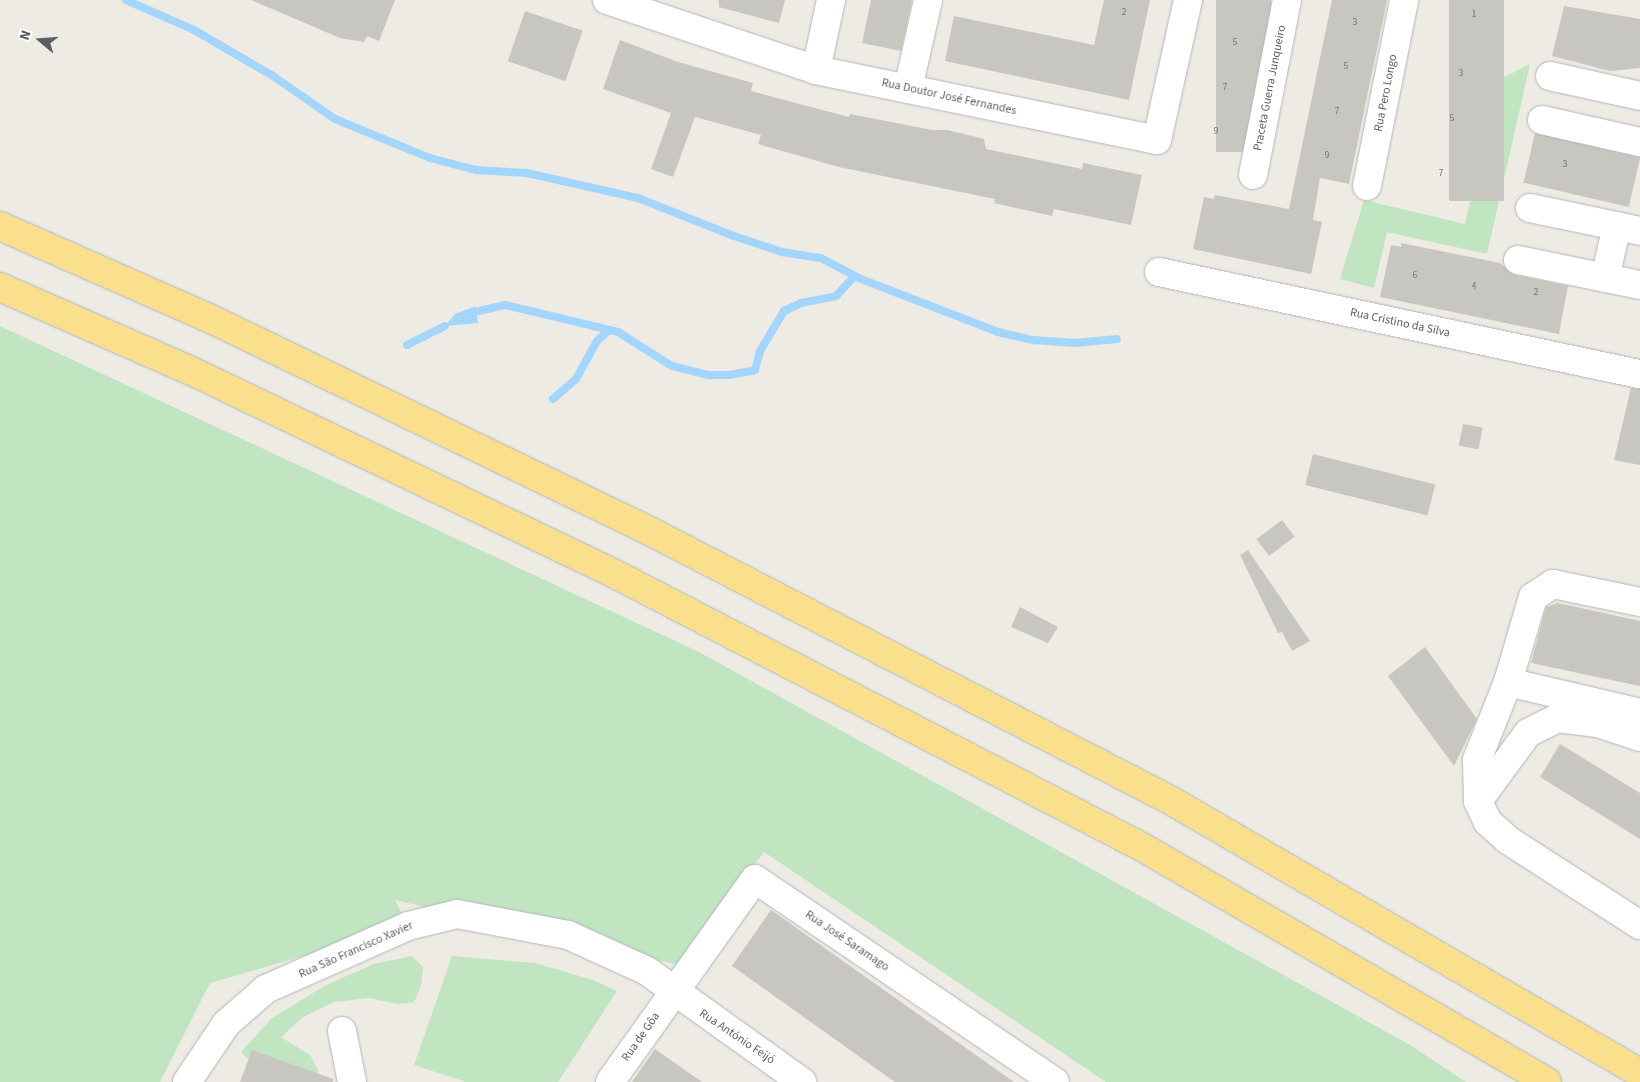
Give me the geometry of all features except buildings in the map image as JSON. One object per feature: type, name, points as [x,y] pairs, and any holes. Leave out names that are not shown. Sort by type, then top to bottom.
[{"type":"highway","points":[[0,226],[209,318],[645,528],[1170,800],[1640,1074]]},
{"type":"highway","points":[[0,287],[187,369],[614,573],[1142,847],[1547,1082]]},
{"type":"street","name":"Rua Doutor José Fernandes","points":[[607,0],[643,6],[816,70],[1157,140],[1188,0]]},
{"type":"street","points":[[816,70],[831,0]]},
{"type":"street","points":[[908,89],[928,0]]},
{"type":"street","name":"Praceta Guerra Junqueiro","points":[[1253,175],[1287,0]]},
{"type":"street","name":"Rua Pero Longo","points":[[1367,186],[1404,0]]},
{"type":"street","points":[[1550,76],[1640,96]]},
{"type":"street","points":[[1542,120],[1640,142]]},
{"type":"street","points":[[1530,208],[1629,228],[1605,278]]},
{"type":"street","points":[[1518,260],[1640,285]]},
{"type":"street","name":"Rua Cristino da Silva","points":[[1160,272],[1640,374]]},
{"type":"street","points":[[1640,602],[1553,584],[1533,597],[1508,682],[1477,760],[1478,801],[1488,822],[1508,840],[1640,925]]},
{"type":"street","points":[[1508,682],[1640,713]]},
{"type":"street","points":[[1478,801],[1528,733],[1557,718],[1598,723],[1640,737]]},
{"type":"street","name":"Rua José Saramago","points":[[672,992],[755,879],[1055,1082]]},
{"type":"street","name":"Rua São Francisco Xavier","points":[[188,1082],[226,1024],[266,989],[408,926],[457,914],[568,935],[647,972],[672,992]]},
{"type":"street","name":"Rua de Gôa","points":[[610,1082],[672,992]]},
{"type":"street","name":"Rua António Feijó","points":[[672,992],[802,1082]]},
{"type":"street","points":[[342,1031],[354,1075],[352,1082]]},
{"type":"green space","points":[[1530,64],[1487,254],[1387,232],[1374,288],[1340,279],[1364,200],[1465,224],[1497,81]]},
{"type":"green space","points":[[0,326],[699,652],[1410,1045],[1466,1082],[1106,1082],[764,852],[679,965],[395,900],[408,926],[210,983],[160,1082],[0,1082]]},
{"type":"green space","points":[[412,956],[423,967],[421,986],[414,1002],[398,1004],[369,998],[334,1002],[303,1017],[281,1037],[310,1055],[318,1070],[317,1079],[255,1066],[241,1052],[272,1018],[326,985],[374,964]]},
{"type":"green space","points":[[452,956],[535,963],[593,980],[617,991],[558,1082],[466,1082],[414,1065]]},
{"type":"water","points":[[476,306],[478,323],[445,326],[455,314]]},
{"type":"waterway","points":[[126,0],[194,30],[273,76],[335,119],[430,158],[476,170],[527,173],[638,198],[734,236],[782,252],[821,258],[861,279],[998,332],[1034,340],[1075,343],[1117,339]]},
{"type":"waterway","points":[[479,311],[505,305],[618,332],[672,366],[709,375],[730,375],[755,370],[760,351],[784,311],[801,303],[836,296],[852,279]]},
{"type":"waterway","points":[[407,345],[445,326]]},
{"type":"waterway","points":[[553,399],[576,379],[597,341],[608,331]]}]
